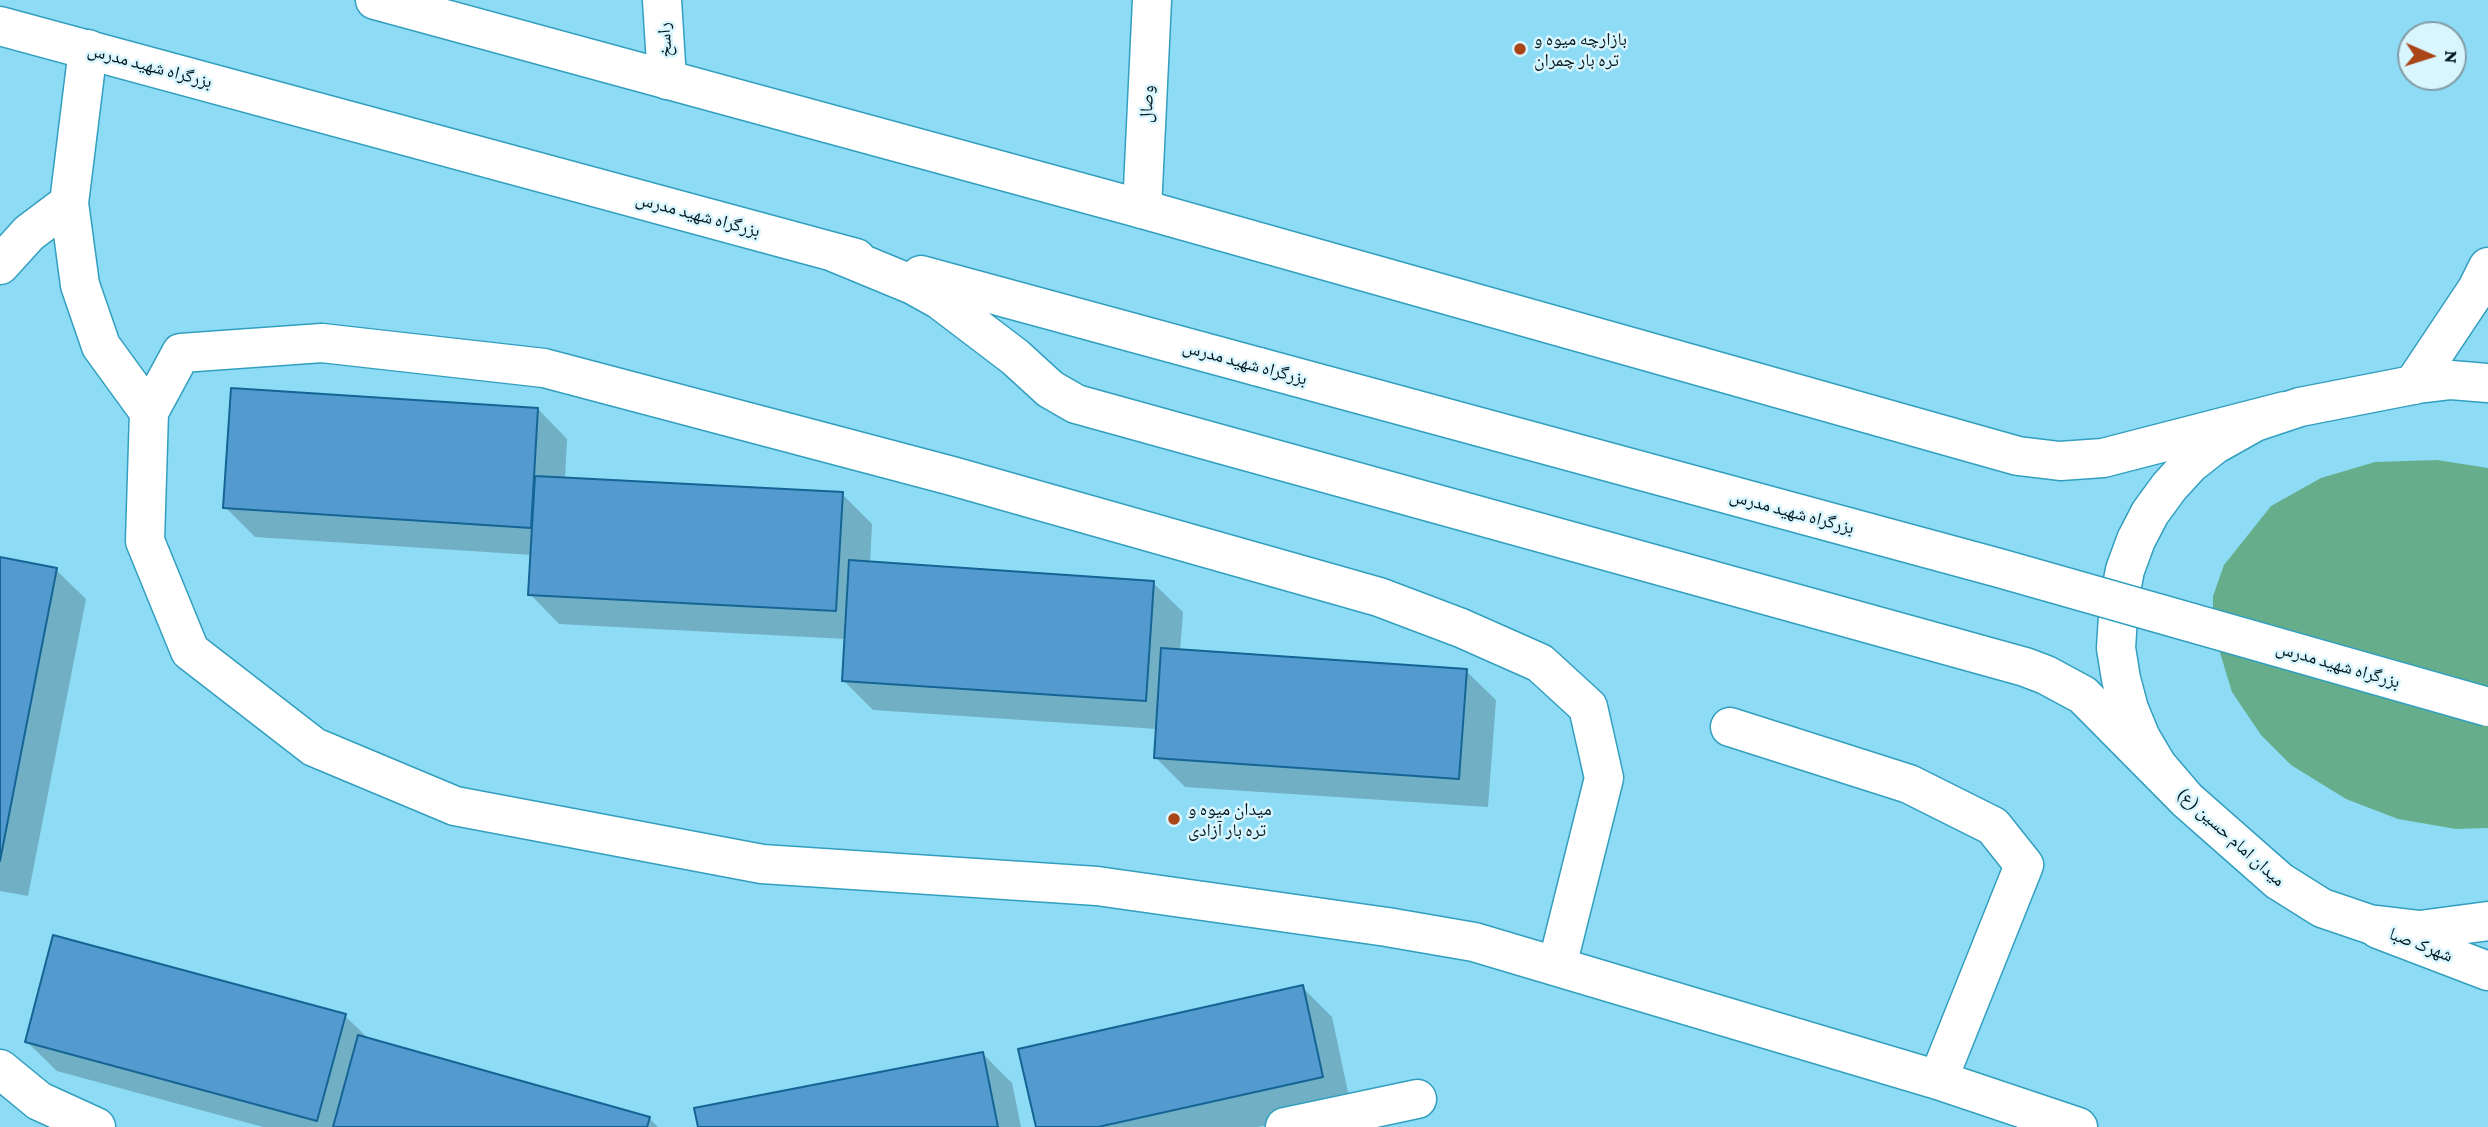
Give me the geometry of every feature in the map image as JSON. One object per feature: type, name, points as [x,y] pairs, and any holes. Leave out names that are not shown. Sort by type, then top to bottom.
[{"type":"main road","points":[[375,0],[1142,209],[2029,458],[2072,460],[2122,455],[2285,411]]},
{"type":"main road","name":"راسخ","points":[[662,0],[667,80]]},
{"type":"main road","name":"وصال","points":[[1142,209],[1152,0]]},
{"type":"main road","name":"بزرگراه شهید مدرس","points":[[0,26],[1999,568],[2488,708]]},
{"type":"main road","points":[[88,49],[69,203],[80,285],[101,346],[149,412]]},
{"type":"main road","points":[[0,265],[29,233],[69,203]]},
{"type":"main road","points":[[833,252],[913,285],[940,300],[1015,356],[1050,388],[1076,404],[2012,663],[2046,675],[2083,695],[2187,800]]},
{"type":"main road","points":[[2413,385],[2484,293]]},
{"type":"main road","points":[[1557,966],[1604,778],[1588,707],[1540,663],[1461,628],[1379,597],[979,484],[544,368],[322,343],[181,354],[149,412],[145,541],[190,651],[314,747],[455,806],[762,864],[1097,886],[1474,942],[1938,1080],[2078,1127]]},
{"type":"main road","name":"میدان امام حسین (ع)","points":[[2488,383],[2451,380],[2413,385],[2285,411],[2228,436],[2190,464],[2150,513],[2125,570],[2116,648],[2124,694],[2134,724],[2157,765],[2187,800],[2258,864],[2293,891],[2353,920],[2386,927],[2420,930],[2488,921]]},
{"type":"main road","points":[[1730,727],[1909,784],[1993,827],[2024,865],[1938,1080]]},
{"type":"main road","name":"شهرک صبا","points":[[2353,920],[2488,971]]},
{"type":"main road","points":[[0,1069],[38,1101],[96,1127]]},
{"type":"main road","points":[[1284,1127],[1418,1099]]},
{"type":"green space","points":[[2437,460],[2488,468],[2488,828],[2456,829],[2398,819],[2346,799],[2291,765],[2261,735],[2232,692],[2213,630],[2213,596],[2224,565],[2271,506],[2321,478],[2375,462]]},
{"type":"building","points":[[231,388],[538,408],[531,528],[223,508]]},
{"type":"building","points":[[535,476],[843,492],[836,611],[528,595]]},
{"type":"building","points":[[0,557],[57,568],[0,861]]},
{"type":"building","points":[[849,560],[1154,581],[1146,701],[842,681]]},
{"type":"building","points":[[1161,648],[1467,669],[1459,779],[1154,758]]},
{"type":"building","points":[[53,935],[346,1014],[317,1121],[25,1042]]},
{"type":"building","points":[[1303,985],[1323,1077],[1098,1127],[1036,1127],[1018,1049]]},
{"type":"building","points":[[358,1035],[650,1117],[647,1127],[333,1127]]},
{"type":"building","points":[[983,1052],[998,1127],[698,1127],[694,1108]]},
{"type":"place","name":"بازارچه میوه و تره بار چمران","points":[[1520,49]]},
{"type":"place","name":"میدان میوه و تره بار آزادی","points":[[1174,819]]}]
